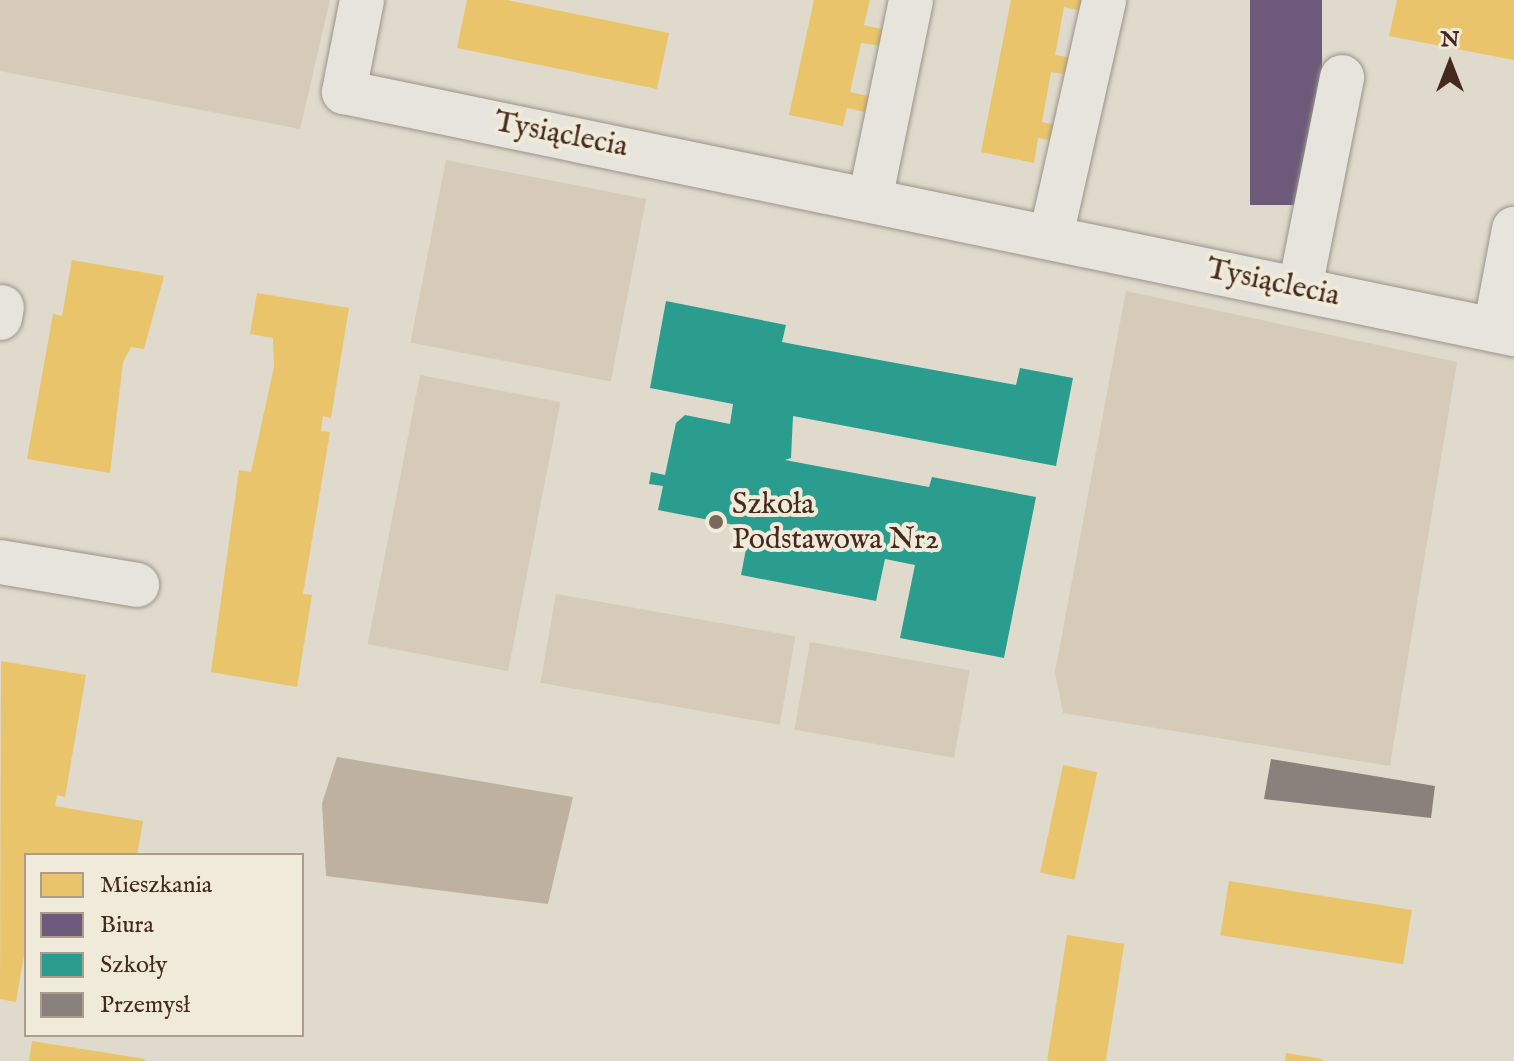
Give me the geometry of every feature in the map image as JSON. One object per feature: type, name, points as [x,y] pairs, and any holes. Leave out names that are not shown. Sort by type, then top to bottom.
[{"type":"street","name":"Tysiąclecia","points":[[362,0],[344,92],[1504,332],[1514,229]]},
{"type":"street","points":[[870,200],[911,0]]},
{"type":"street","points":[[1051,236],[1104,0]]},
{"type":"street","points":[[1300,288],[1342,77]]},
{"type":"street","points":[[0,562],[137,585]]},
{"type":"shaded area","points":[[0,0],[330,0],[300,129],[0,71]]},
{"type":"shaded area","points":[[446,160],[646,199],[611,382],[411,343]]},
{"type":"shaded area","points":[[1126,291],[1457,362],[1390,766],[1063,713],[1055,672]]},
{"type":"shaded area","points":[[420,375],[560,402],[508,671],[368,644]]},
{"type":"shaded area","points":[[556,594],[795,636],[780,725],[540,683]]},
{"type":"shaded area","points":[[810,642],[970,670],[954,758],[795,730]]},
{"type":"shaded area","points":[[337,757],[573,797],[548,904],[326,876],[322,803]]},
{"type":"building: Mieszkania","points":[[467,0],[507,0],[669,33],[657,89],[457,48]]},
{"type":"building: Mieszkania","points":[[814,0],[870,0],[864,25],[886,30],[882,46],[861,43],[850,92],[872,97],[869,113],[847,108],[843,126],[789,115]]},
{"type":"building: Mieszkania","points":[[1011,0],[1089,0],[1087,12],[1064,7],[1055,55],[1078,59],[1075,76],[1051,72],[1042,122],[1064,127],[1061,142],[1038,138],[1034,163],[981,152]]},
{"type":"building: Mieszkania","points":[[1397,0],[1514,0],[1514,60],[1389,36]]},
{"type":"building: Mieszkania","points":[[72,260],[164,276],[144,349],[131,347],[123,362],[110,473],[27,459],[53,314],[62,316]]},
{"type":"building: Mieszkania","points":[[257,293],[349,308],[331,418],[323,416],[321,431],[330,432],[303,594],[312,595],[297,687],[211,672],[239,470],[251,472],[274,367],[273,338],[250,334]]},
{"type":"building: Mieszkania","points":[[1,661],[86,675],[65,797],[57,795],[55,806],[143,821],[137,853],[24,853],[24,956],[16,1002],[0,999]]},
{"type":"building: Mieszkania","points":[[1063,765],[1097,772],[1074,880],[1040,873]]},
{"type":"building: Mieszkania","points":[[1229,881],[1412,910],[1403,964],[1220,935]]},
{"type":"building: Mieszkania","points":[[1067,935],[1124,944],[1106,1061],[1047,1060]]},
{"type":"building: Mieszkania","points":[[32,1041],[145,1059],[145,1061],[29,1061]]},
{"type":"building: Mieszkania","points":[[1286,1053],[1322,1059],[1322,1061],[1285,1061]]},
{"type":"building: Biura","points":[[1250,0],[1322,0],[1322,205],[1250,205]]},
{"type":"building: Szkoły","points":[[666,301],[786,325],[782,342],[803,346],[1016,385],[1020,368],[1073,378],[1056,466],[793,416],[791,458],[785,460],[929,487],[932,477],[1036,497],[1004,658],[900,638],[915,565],[885,559],[876,601],[741,575],[750,528],[658,510],[663,486],[649,484],[651,472],[665,475],[676,423],[685,415],[730,424],[733,404],[650,388]]},
{"type":"building: Przemysł","points":[[1271,759],[1435,786],[1431,818],[1264,799]]},
{"type":"place","name":"Szkoła Podstawowa Nr2","points":[[716,522]]}]
